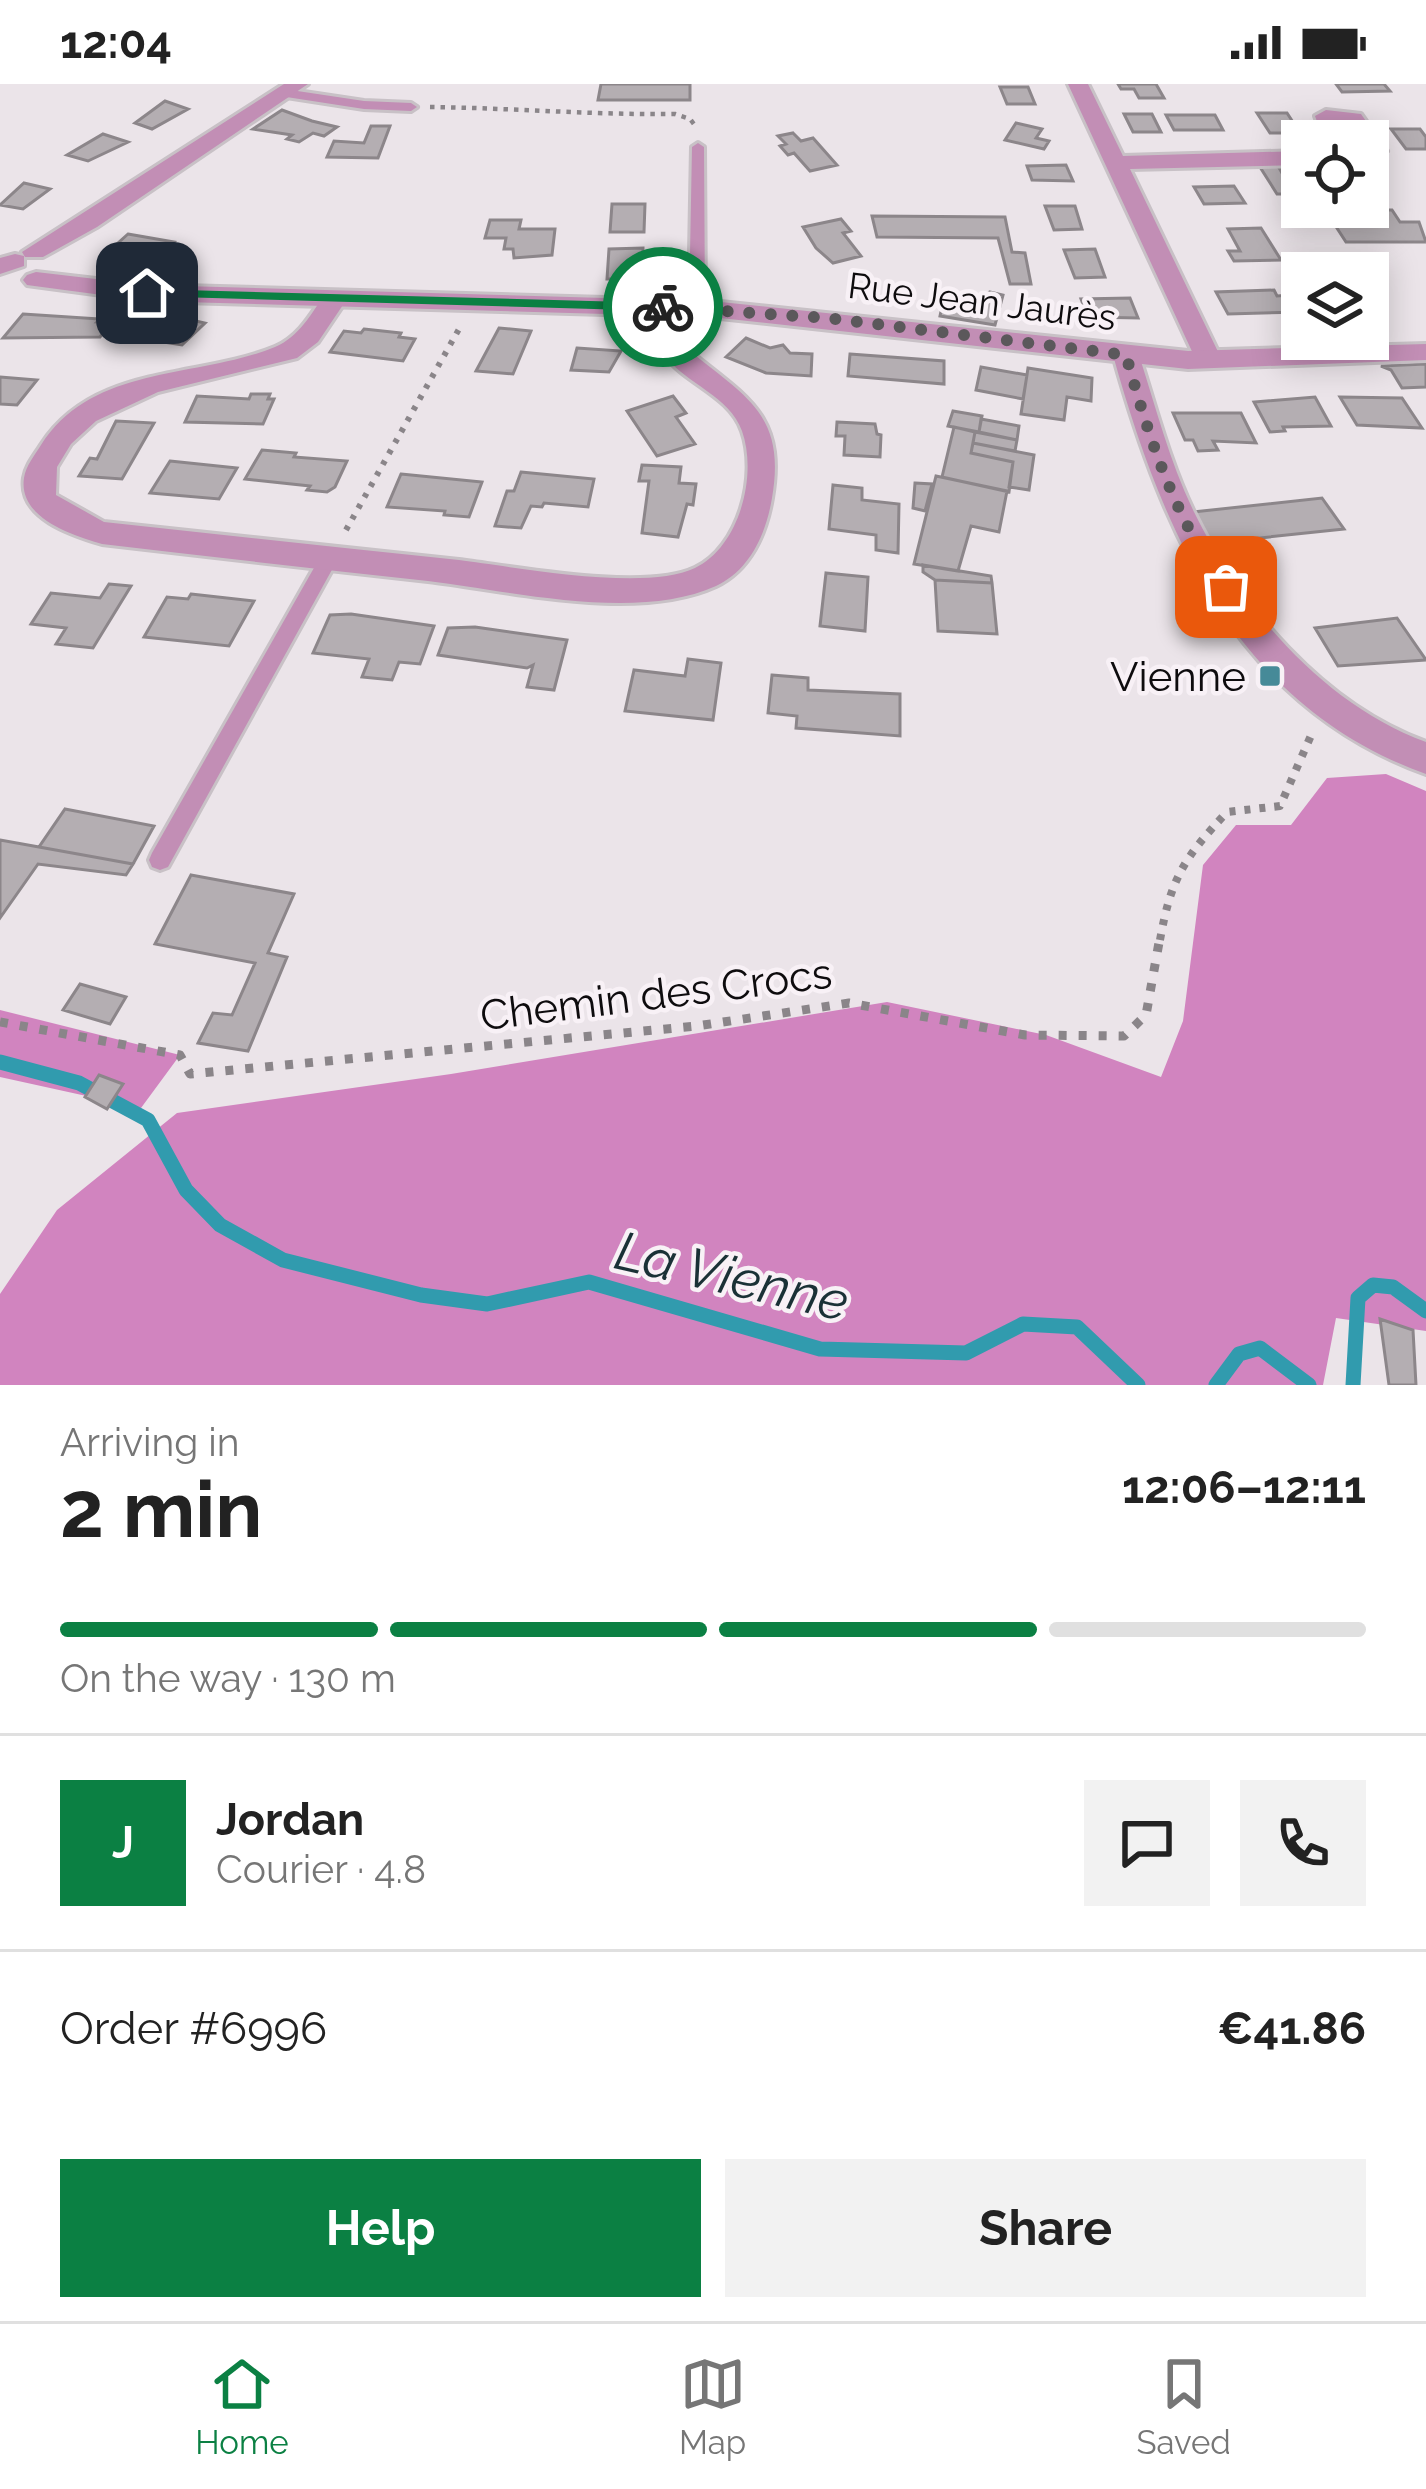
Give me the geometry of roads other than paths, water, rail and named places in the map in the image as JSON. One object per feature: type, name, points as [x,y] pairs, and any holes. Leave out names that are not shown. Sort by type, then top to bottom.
[{"type":"street","points":[[1078,84],[1209,360]]},
{"type":"street","points":[[18,270],[291,88]]},
{"type":"street","points":[[1327,120],[1326,116],[1355,120]]},
{"type":"street","points":[[1116,163],[1281,159]]},
{"type":"street","points":[[18,270],[57,272],[90,229],[89,222]]},
{"type":"street","points":[[65,259],[98,286]]},
{"type":"street","name":"Rue Jean Jaurès","points":[[18,270],[80,288],[689,308],[827,318],[1126,355],[1209,360],[1426,352]]},
{"type":"street","points":[[334,299],[309,336],[288,352],[127,392],[96,406],[67,428],[38,476],[42,499],[64,519],[102,533],[652,591],[698,582],[730,564],[752,521],[762,451],[756,428],[740,403],[678,356],[676,342],[689,308]]},
{"type":"street","points":[[1126,355],[1165,481],[1200,553],[1279,657],[1324,702],[1374,737],[1426,758]]},
{"type":"lane","points":[[291,88],[364,105],[411,106]]},
{"type":"lane","points":[[689,308],[698,147]]},
{"type":"lane","points":[[160,860],[330,557]]},
{"type":"waterway","name":"La Vienne","points":[[0,1062],[79,1083],[148,1120],[186,1190],[220,1225],[283,1260],[421,1295],[487,1304],[589,1282],[820,1349],[966,1353],[1023,1324],[1077,1327],[1138,1385]]},
{"type":"waterway","name":"La Vienne","points":[[1353,1385],[1358,1298],[1373,1285],[1393,1287],[1426,1311]]},
{"type":"waterway","name":"La Vienne","points":[[1216,1385],[1239,1354],[1260,1348],[1309,1385]]},
{"type":"place","name":"Vienne","points":[[1270,676]]}]
